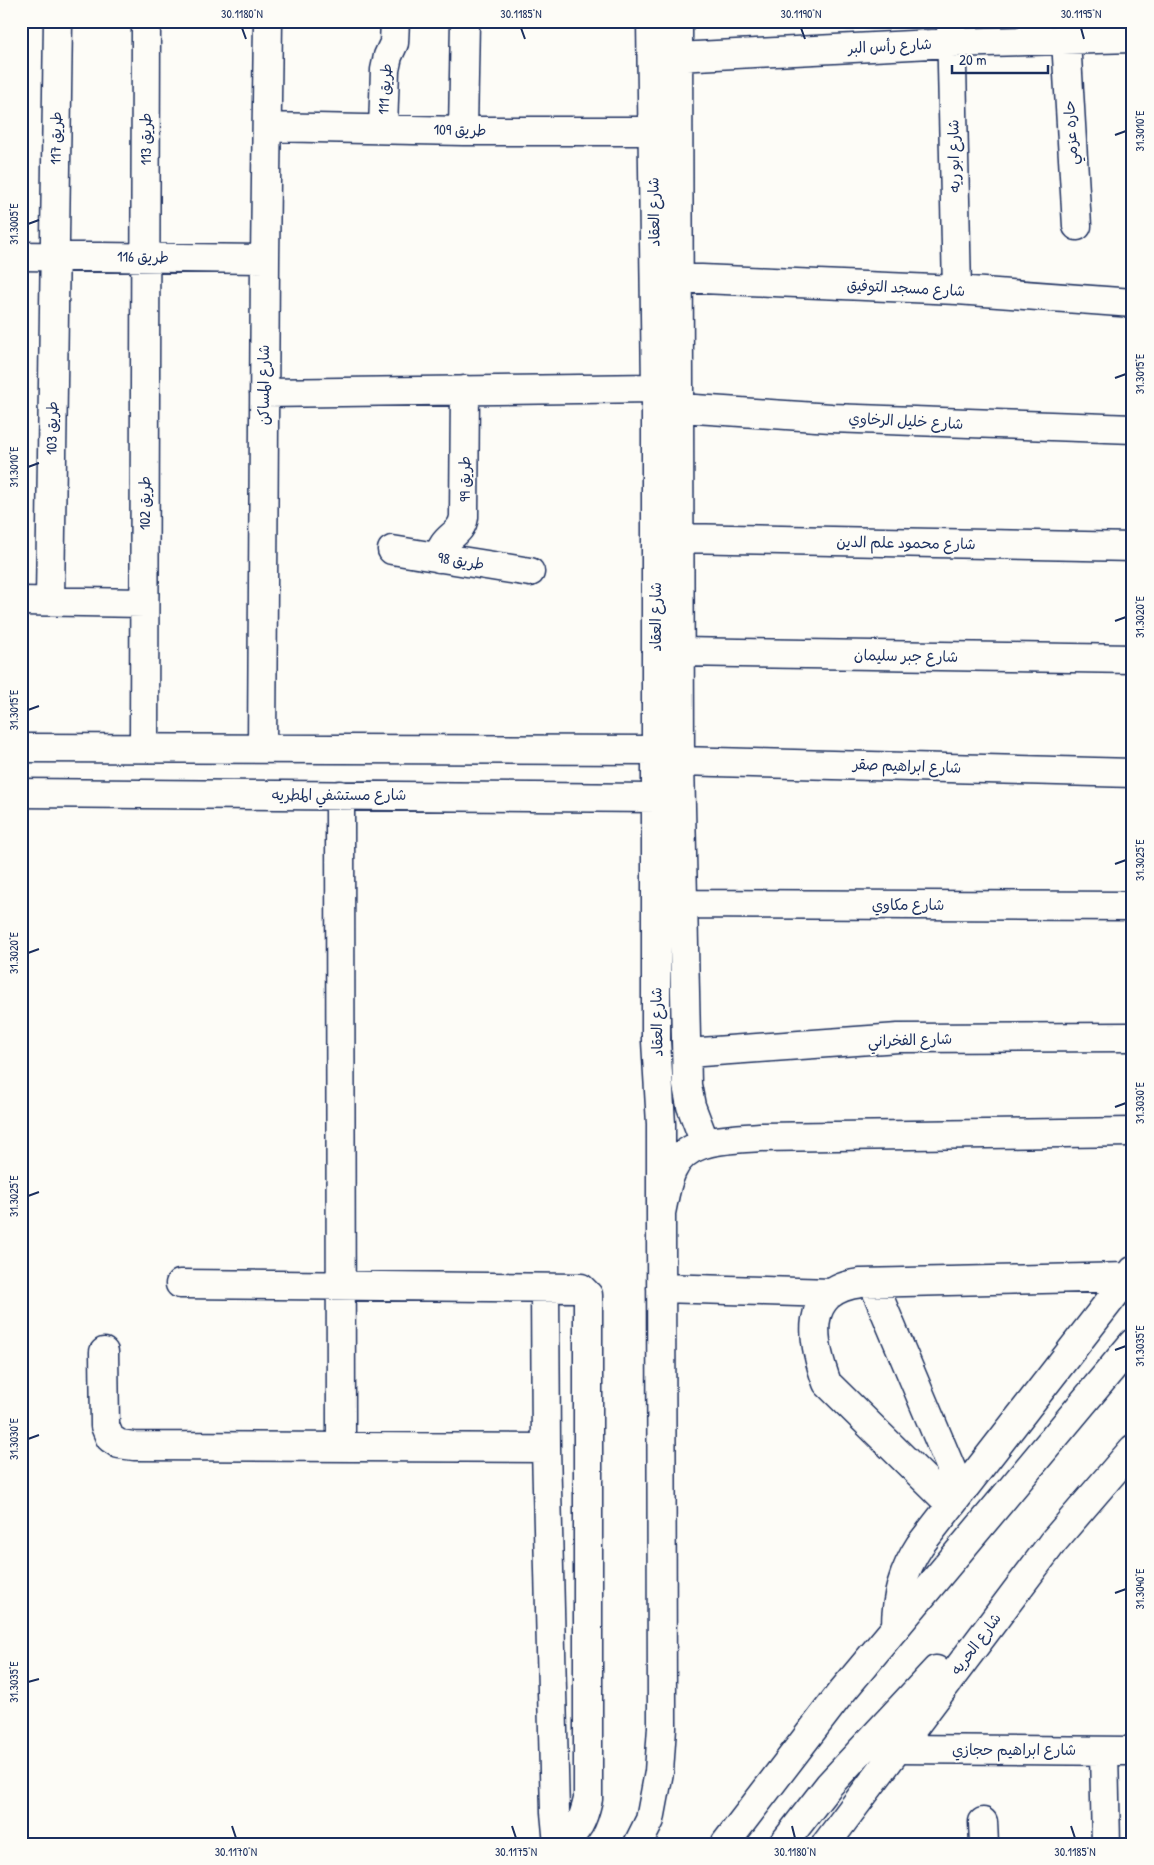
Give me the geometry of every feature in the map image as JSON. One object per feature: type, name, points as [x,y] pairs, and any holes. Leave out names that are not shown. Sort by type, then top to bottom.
[{"type":"street","name":"طريق 117","points":[[54,256],[58,21]]},
{"type":"street","name":"طريق 113","points":[[145,257],[146,21]]},
{"type":"street","name":"شارع المساكن","points":[[262,749],[264,259],[268,21]]},
{"type":"street","name":"طريق 111","points":[[383,129],[385,70],[388,56],[394,43],[394,21]]},
{"type":"street","points":[[463,130],[465,21]]},
{"type":"street","name":"شارع العقاد","points":[[651,21],[656,388],[668,755],[684,904],[689,1092],[691,1106],[705,1143]]},
{"type":"street","name":"شارع العقاد","points":[[638,1844],[650,1820],[659,1772],[662,1727],[661,1124],[656,1041],[656,798],[668,755],[680,652],[678,21]]},
{"type":"street","name":"شارع رأس البر","points":[[678,57],[951,32],[1066,40],[1133,38]]},
{"type":"street","name":"شارع ابو ريه","points":[[951,32],[957,290]]},
{"type":"street","name":"حاره عزمي","points":[[1066,40],[1077,226]]},
{"type":"street","name":"طريق 109","points":[[267,127],[653,131]]},
{"type":"street","name":"طريق 116","points":[[21,256],[264,259]]},
{"type":"street","name":"طريق 103","points":[[50,602],[54,256]]},
{"type":"street","name":"طريق 102","points":[[144,748],[145,257]]},
{"type":"street","name":"شارع مسجد التوفيق","points":[[679,278],[957,290],[1133,303]]},
{"type":"street","points":[[264,393],[656,388]]},
{"type":"street","name":"طريق 99","points":[[439,558],[440,549],[447,539],[463,525],[465,390]]},
{"type":"street","name":"شارع خليل الرخاوي","points":[[680,408],[841,418],[1133,429]]},
{"type":"street","name":"شارع محمود علم الدين","points":[[680,538],[1133,547]]},
{"type":"street","name":"طريق 98","points":[[392,550],[530,572]]},
{"type":"street","points":[[21,601],[144,603]]},
{"type":"street","name":"شارع جبر سليمان","points":[[680,652],[1133,659]]},
{"type":"street","points":[[21,748],[262,749],[668,755]]},
{"type":"street","name":"شارع ابراهيم صقر","points":[[668,755],[1133,773]]},
{"type":"street","name":"شارع مستشفي المطريه","points":[[21,793],[656,798]]},
{"type":"street","points":[[340,795],[341,1447]]},
{"type":"street","name":"شارع مكاوي","points":[[684,904],[1133,906]]},
{"type":"street","name":"شارع الفخراني","points":[[687,1053],[898,1038],[1133,1037]]},
{"type":"street","points":[[661,1212],[672,1171],[682,1156],[705,1143],[760,1137],[1133,1132]]},
{"type":"street","points":[[956,1499],[827,1383],[819,1361],[814,1326],[823,1302],[832,1293],[850,1284],[1130,1274]]},
{"type":"street","points":[[896,1627],[899,1592],[911,1560],[1130,1274]]},
{"type":"street","points":[[874,1283],[956,1499]]},
{"type":"street","points":[[180,1284],[581,1288],[588,1295],[588,1799],[584,1818],[573,1834],[559,1844],[555,1812],[546,1448],[545,1289]]},
{"type":"street","points":[[661,1288],[832,1293]]},
{"type":"street","points":[[725,1844],[840,1694],[1133,1343]]},
{"type":"street","points":[[104,1352],[105,1426],[110,1438],[119,1444],[144,1446],[546,1448]]},
{"type":"street","name":"شارع الحريه","points":[[826,1844],[1053,1542],[1133,1449]]},
{"type":"street","points":[[783,1844],[829,1785],[1053,1542]]},
{"type":"street","name":"شارع ابراهيم حجازي","points":[[896,1749],[1133,1751]]},
{"type":"street","points":[[1104,1751],[1106,1844]]}]
